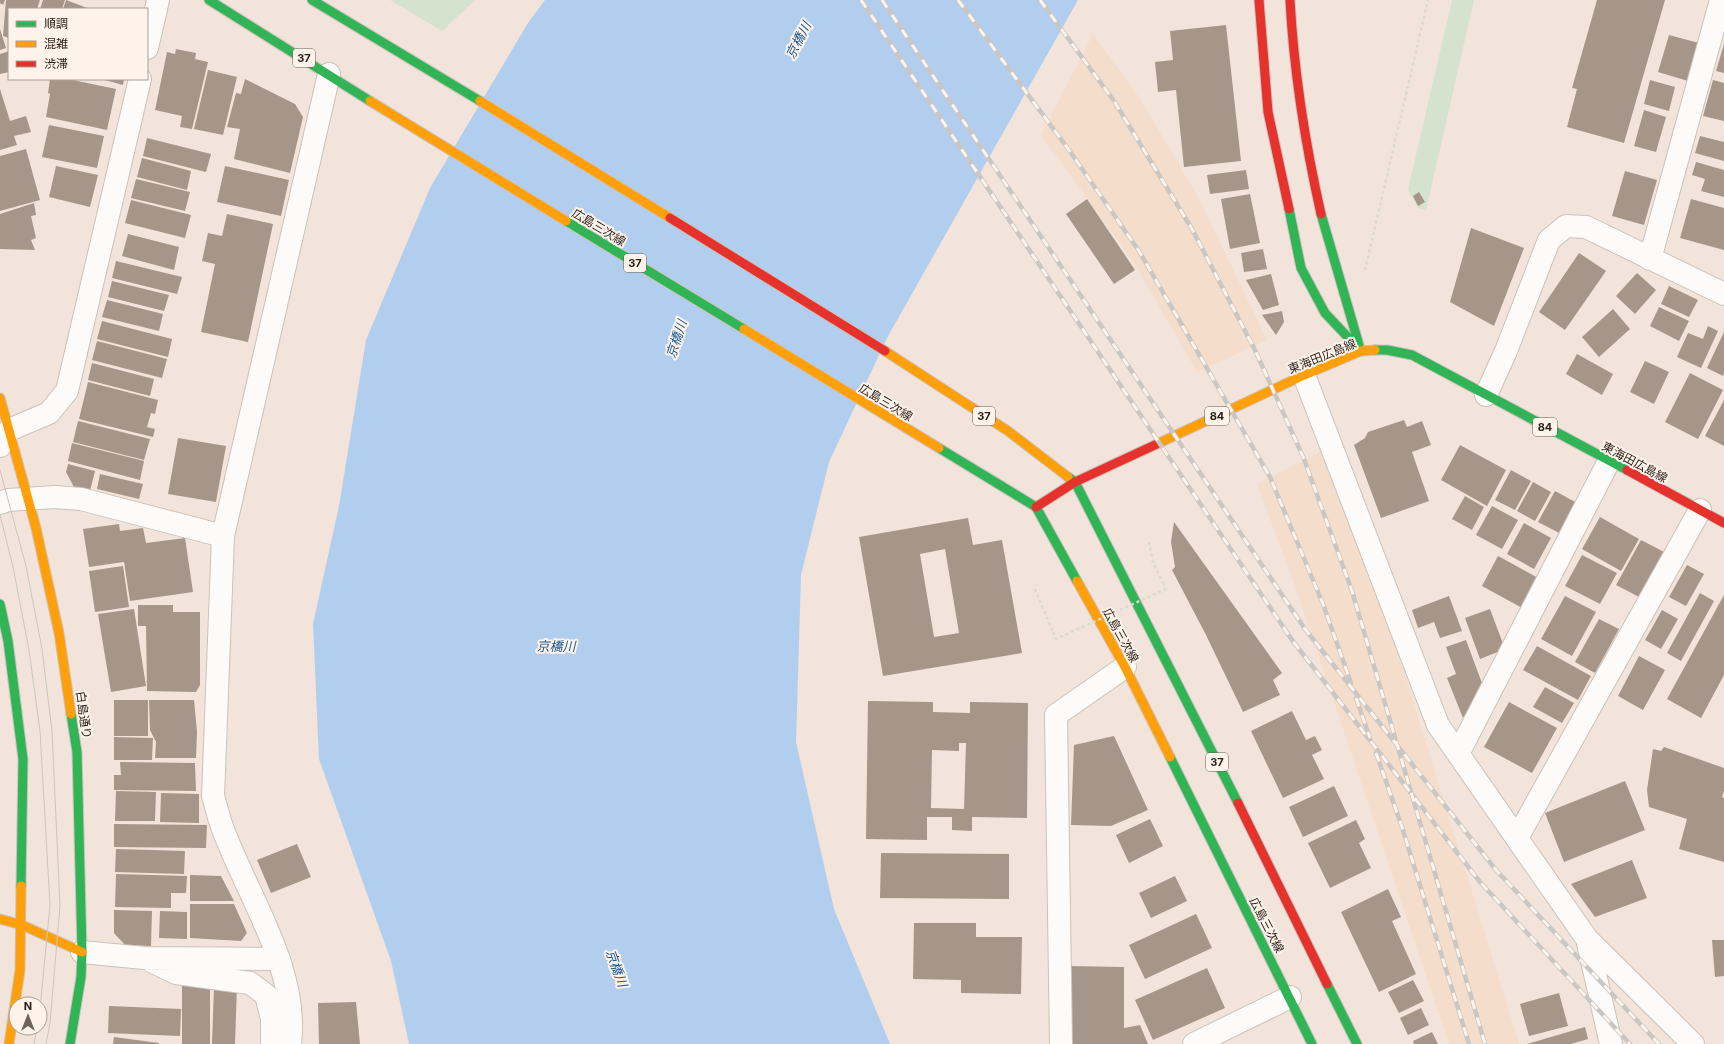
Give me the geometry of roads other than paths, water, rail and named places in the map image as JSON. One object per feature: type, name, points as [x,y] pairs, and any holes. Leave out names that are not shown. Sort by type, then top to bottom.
[{"type":"main road","name":"広島三次線","points":[[209,0],[397,118],[1036,507],[1125,667],[1312,1044]]},
{"type":"main road","name":"37","points":[[312,0],[422,65],[890,354],[1008,431],[1075,482],[1236,799],[1357,1044]]},
{"type":"main road","points":[[1259,0],[1268,112],[1301,268],[1325,313],[1361,351]]},
{"type":"main road","points":[[1290,0],[1291,30],[1300,109],[1314,183],[1332,261],[1361,351]]},
{"type":"main road","name":"東海田広島線","points":[[1036,507],[1075,482],[1304,375],[1361,351],[1387,350],[1412,355],[1724,523]]},
{"type":"main road","name":"白島通り","points":[[0,398],[3,434],[29,500],[59,633],[77,752],[82,899],[82,952],[81,977],[70,1044]]},
{"type":"main road","points":[[0,604],[8,641],[23,759],[22,925],[20,970],[9,1044]]},
{"type":"main road","points":[[0,919],[22,925],[82,952]]},
{"type":"street","points":[[148,44],[158,0]]},
{"type":"street","points":[[1650,259],[1721,0]]},
{"type":"street","points":[[290,1044],[288,998],[279,959],[225,836],[214,796],[223,536],[329,74]]},
{"type":"street","points":[[3,434],[49,413],[67,391],[140,80]]},
{"type":"street","points":[[1486,395],[1506,351],[1549,240],[1566,226],[1586,227],[1724,294]]},
{"type":"street","points":[[1304,375],[1438,725],[1587,939],[1693,1044]]},
{"type":"street","points":[[1458,754],[1609,461]]},
{"type":"street","points":[[0,503],[8,500],[29,500],[55,497],[80,499],[223,536]]},
{"type":"street","points":[[1517,838],[1700,510]]},
{"type":"street","points":[[1061,1044],[1056,716],[1125,667]]},
{"type":"street","points":[[1587,939],[1610,1044]]},
{"type":"street","points":[[82,952],[144,958],[279,959]]},
{"type":"street","points":[[144,958],[176,973],[250,983],[266,995],[272,1019],[272,1044]]},
{"type":"street","points":[[1194,1044],[1290,997]]},
{"type":"water","name":"京橋川","points":[[545,0],[1078,0],[887,338],[829,462],[801,575],[796,742],[834,909],[890,1044],[409,1044],[391,961],[319,759],[313,624],[339,506],[366,340],[430,188],[528,23]]},
{"type":"tram line","points":[[0,470],[26,566],[42,649],[52,731],[60,906],[50,1023],[46,1044]]},
{"type":"tram line","points":[[0,515],[13,567],[29,650],[40,731],[50,905],[41,996]]},
{"type":"tram line","points":[[34,1044],[36,1036]]},
{"type":"railway","points":[[861,0],[1292,640],[1480,882],[1630,1044]]},
{"type":"railway","points":[[882,0],[1305,629],[1496,870],[1659,1044]]},
{"type":"railway","points":[[958,0],[1069,150],[1139,251],[1270,477],[1323,604],[1351,683]]},
{"type":"railway","points":[[1040,0],[1114,101],[1192,229],[1255,350],[1304,459],[1352,591],[1485,1044]]},
{"type":"railway","points":[[1356,698],[1370,738]]},
{"type":"railway","points":[[1376,753],[1402,827],[1469,1044]]}]
